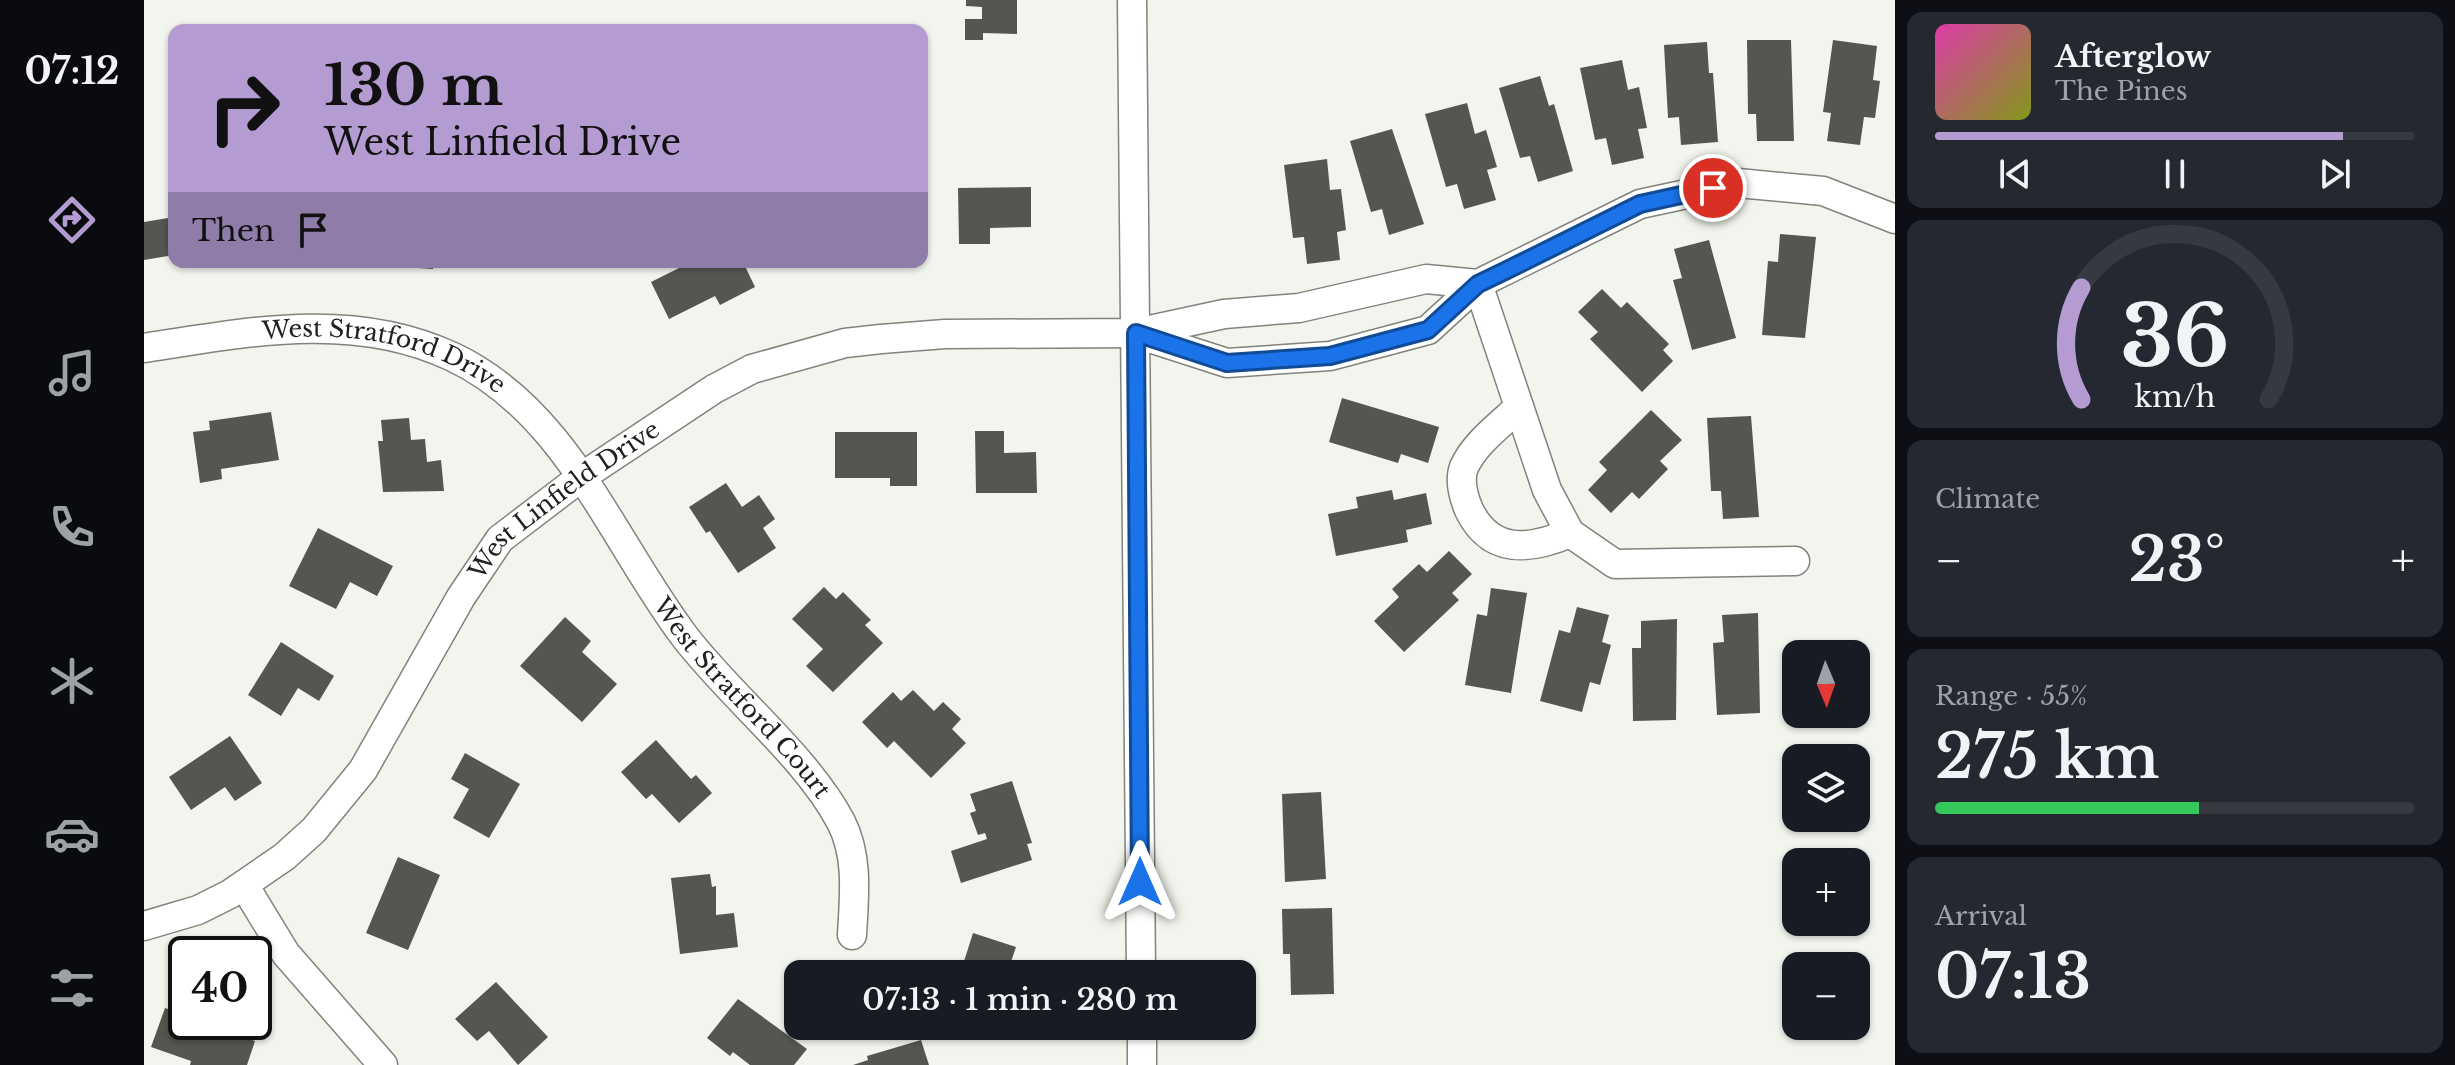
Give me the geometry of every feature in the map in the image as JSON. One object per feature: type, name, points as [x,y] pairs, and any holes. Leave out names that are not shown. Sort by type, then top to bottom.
[{"type":"street","points":[[1132,0],[1141,960]]},
{"type":"street","name":"West Linfield Drive","points":[[1136,333],[1227,363],[1330,356],[1428,330],[1478,284],[1640,204],[1738,183],[1823,191],[1895,219]]},
{"type":"street","name":"West Linfield Drive","points":[[144,926],[198,910],[244,885],[304,839],[346,794],[363,770],[461,597],[500,539],[580,478],[714,389],[752,369],[845,343],[945,334],[1136,333],[1224,314],[1299,308],[1426,279],[1478,284]]},
{"type":"street","points":[[1478,284],[1547,490],[1570,533],[1615,564],[1795,561]]},
{"type":"street","name":"West Stratford Drive","points":[[144,348],[266,329],[320,328],[373,332],[419,343],[482,372],[510,393],[537,419],[580,478]]},
{"type":"street","points":[[1519,407],[1481,443],[1463,469],[1463,497],[1478,528],[1504,543],[1539,546],[1570,533]]},
{"type":"street","name":"West Stratford Court","points":[[580,478],[684,635],[825,797],[841,823],[853,863],[852,935]]},
{"type":"street","points":[[244,885],[286,954],[383,1065]]},
{"type":"street","points":[[1142,1040],[1142,1065]]},
{"type":"building","points":[[966,0],[1017,0],[1017,34],[983,33],[983,40],[965,40],[965,19],[982,19],[982,7],[966,6]]},
{"type":"building","points":[[1747,40],[1791,40],[1794,141],[1757,141],[1756,114],[1748,114]]},
{"type":"building","points":[[1833,40],[1877,46],[1873,80],[1880,81],[1875,118],[1864,117],[1860,145],[1827,141],[1831,113],[1823,112]]},
{"type":"building","points":[[1707,42],[1709,73],[1713,73],[1718,142],[1681,145],[1679,117],[1668,118],[1664,45]]},
{"type":"building","points":[[1622,60],[1628,90],[1639,87],[1647,128],[1638,129],[1644,158],[1612,165],[1606,138],[1595,140],[1580,68]]},
{"type":"building","points":[[1540,76],[1549,106],[1554,104],[1573,171],[1538,182],[1530,156],[1520,158],[1499,88]]},
{"type":"building","points":[[1467,103],[1475,134],[1486,130],[1497,167],[1487,170],[1496,200],[1464,209],[1457,184],[1446,187],[1425,114]]},
{"type":"building","points":[[1392,129],[1424,224],[1389,235],[1382,209],[1371,212],[1350,141]]},
{"type":"building","points":[[1327,159],[1330,190],[1341,189],[1346,230],[1337,232],[1340,260],[1307,264],[1304,237],[1293,238],[1284,165]]},
{"type":"building","points":[[1031,187],[1031,227],[990,228],[990,244],[959,244],[958,188]]},
{"type":"building","points":[[168,218],[168,256],[144,260],[144,222]]},
{"type":"building","points":[[1780,234],[1816,237],[1805,338],[1762,335],[1768,261],[1778,262]]},
{"type":"building","points":[[1709,240],[1736,338],[1692,350],[1673,280],[1682,278],[1674,249]]},
{"type":"building","points":[[679,268],[746,268],[755,287],[720,305],[715,296],[669,319],[651,282]]},
{"type":"building","points":[[1602,289],[1621,308],[1627,302],[1669,344],[1663,350],[1673,361],[1642,392],[1590,339],[1598,332],[1578,312]]},
{"type":"building","points":[[1342,398],[1439,427],[1428,463],[1401,454],[1398,463],[1329,442]]},
{"type":"building","points":[[1651,410],[1682,440],[1660,461],[1668,469],[1639,499],[1632,492],[1611,513],[1588,490],[1607,470],[1599,462]]},
{"type":"building","points":[[271,412],[279,460],[221,469],[222,479],[200,483],[193,432],[210,430],[209,421]]},
{"type":"building","points":[[1751,416],[1759,517],[1723,519],[1721,491],[1711,491],[1707,418]]},
{"type":"building","points":[[409,418],[411,440],[425,439],[427,462],[441,460],[444,491],[383,492],[378,441],[383,441],[381,420]]},
{"type":"building","points":[[975,431],[1004,431],[1004,453],[1036,452],[1037,493],[976,493]]},
{"type":"building","points":[[835,432],[917,432],[917,486],[890,486],[890,478],[835,478]]},
{"type":"building","points":[[726,483],[742,507],[759,495],[775,519],[763,528],[776,548],[738,573],[710,531],[706,533],[689,507]]},
{"type":"building","points":[[1392,490],[1394,500],[1426,493],[1432,524],[1406,530],[1408,542],[1336,556],[1328,514],[1358,508],[1356,497]]},
{"type":"building","points":[[318,528],[393,566],[377,596],[350,582],[336,609],[289,586]]},
{"type":"building","points":[[1449,551],[1472,574],[1452,593],[1459,600],[1404,652],[1374,621],[1399,597],[1392,589],[1419,564],[1427,572]]},
{"type":"building","points":[[824,587],[836,599],[843,592],[871,620],[865,625],[883,643],[833,692],[806,666],[823,649],[792,619]]},
{"type":"building","points":[[1491,588],[1527,593],[1511,693],[1465,685],[1477,614],[1487,616]]},
{"type":"building","points":[[1577,607],[1609,615],[1602,642],[1611,645],[1600,685],[1590,682],[1582,712],[1540,701],[1559,630],[1570,633]]},
{"type":"building","points":[[1758,613],[1760,713],[1717,715],[1713,643],[1724,642],[1722,615]]},
{"type":"building","points":[[565,617],[591,641],[582,652],[617,684],[582,722],[520,666]]},
{"type":"building","points":[[1677,619],[1676,720],[1633,721],[1632,648],[1641,648],[1641,621]]},
{"type":"building","points":[[281,642],[334,676],[319,701],[298,688],[281,716],[248,695]]},
{"type":"building","points":[[913,690],[934,711],[943,702],[961,719],[952,729],[966,743],[931,778],[894,741],[887,748],[862,722],[893,692],[901,701]]},
{"type":"building","points":[[230,736],[262,783],[235,801],[225,787],[191,810],[169,777]]},
{"type":"building","points":[[656,740],[691,779],[696,775],[712,793],[679,823],[652,794],[646,799],[621,772]]},
{"type":"building","points":[[465,753],[520,784],[489,838],[453,818],[469,789],[451,779]]},
{"type":"building","points":[[1012,781],[1032,843],[1027,844],[1032,860],[961,883],[951,851],[987,839],[985,833],[978,835],[970,813],[976,811],[970,794]]},
{"type":"building","points":[[1321,792],[1326,879],[1285,882],[1282,794]]},
{"type":"building","points":[[398,857],[440,875],[408,950],[366,933]]},
{"type":"building","points":[[710,874],[712,887],[716,886],[716,915],[734,913],[738,947],[680,954],[671,878]]},
{"type":"building","points":[[1332,908],[1334,994],[1291,995],[1290,954],[1283,954],[1282,909]]},
{"type":"building","points":[[973,933],[1016,947],[1012,960],[964,960]]},
{"type":"building","points":[[496,982],[548,1037],[518,1065],[489,1031],[477,1041],[455,1019]]},
{"type":"building","points":[[738,999],[784,1032],[784,1040],[795,1040],[807,1049],[794,1065],[750,1065],[733,1052],[730,1056],[707,1038]]},
{"type":"building","points":[[165,1008],[168,1009],[168,1040],[255,1041],[247,1065],[190,1065],[191,1061],[151,1047]]},
{"type":"building","points":[[921,1040],[929,1065],[853,1065],[868,1060],[867,1056]]},
{"type":"route","points":[[1140,882],[1136,333],[1227,363],[1330,356],[1428,330],[1478,284],[1640,204],[1713,188]]}]
